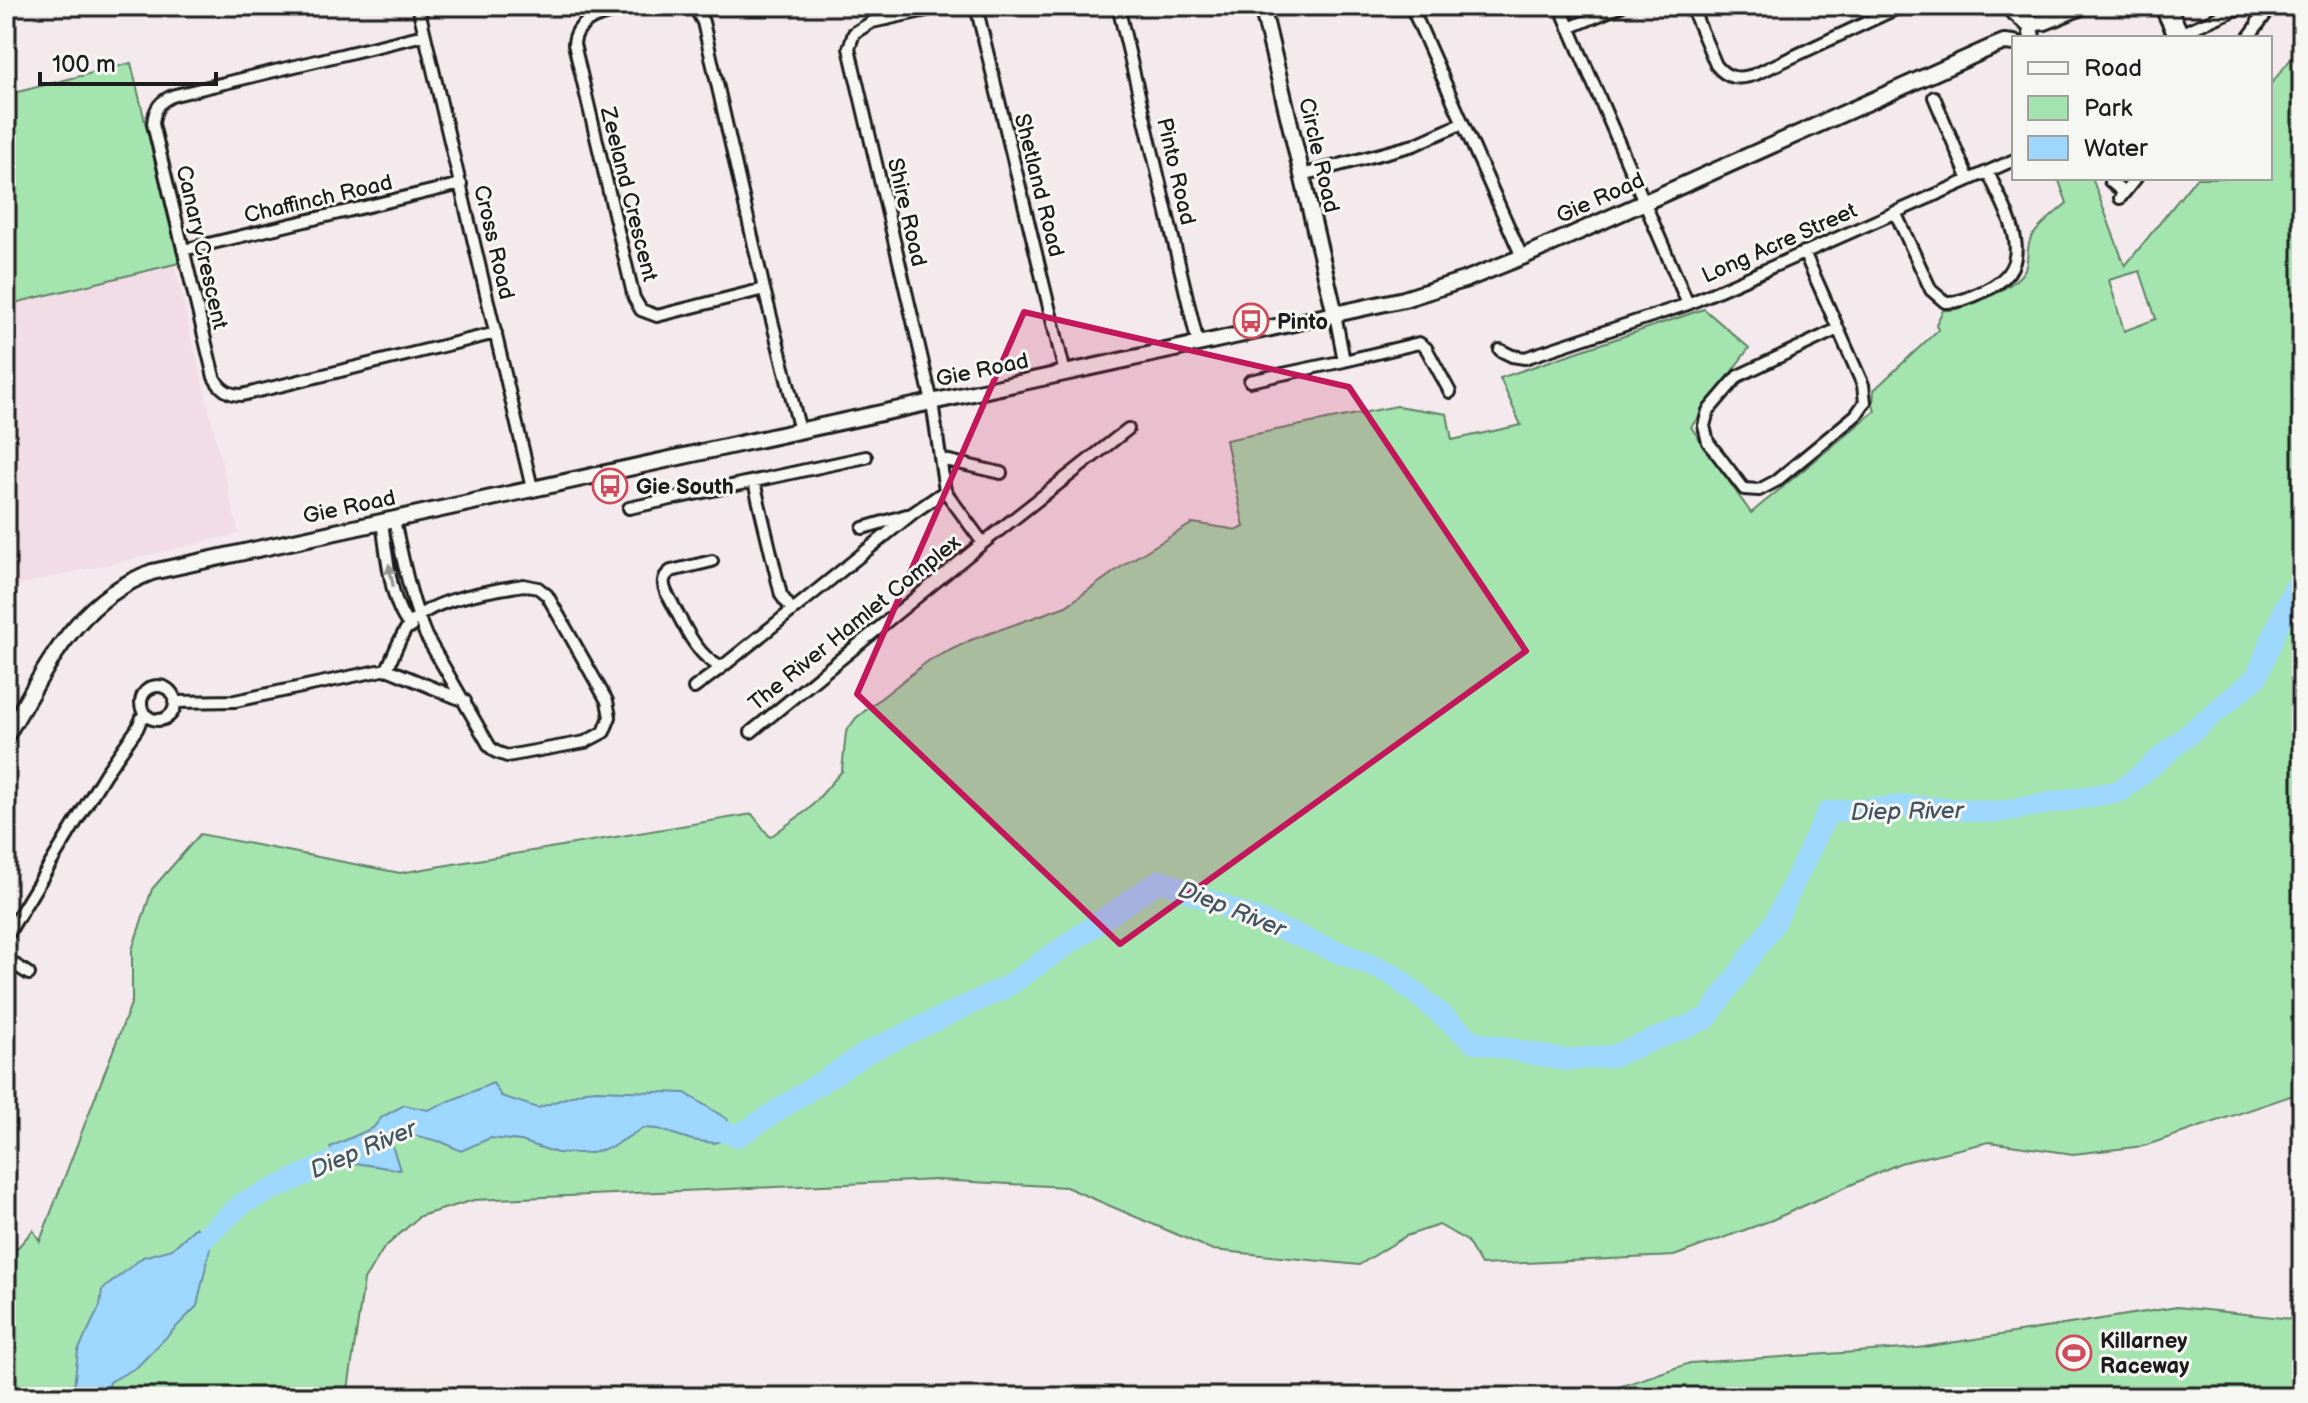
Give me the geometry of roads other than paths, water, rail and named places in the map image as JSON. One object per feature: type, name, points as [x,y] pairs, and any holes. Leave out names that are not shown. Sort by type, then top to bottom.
[{"type":"street","name":"Cross Road","points":[[418,6],[532,488]]},
{"type":"street","name":"Zeeland Crescent","points":[[642,6],[589,20],[574,36],[634,298],[641,310],[657,316],[764,289]]},
{"type":"street","points":[[882,6],[888,19],[945,6]]},
{"type":"street","name":"Shetland Road","points":[[976,6],[1065,373]]},
{"type":"street","name":"Pinto Road","points":[[1118,6],[1198,344]]},
{"type":"street","name":"Circle Road","points":[[1262,6],[1335,314]]},
{"type":"street","points":[[1411,6],[1522,257]]},
{"type":"street","name":"Long Acre Street","points":[[1560,6],[1688,304],[2012,161]]},
{"type":"street","points":[[1569,28],[1621,6]]},
{"type":"street","points":[[1691,6],[1716,65],[1722,73],[1739,78],[1756,74],[1902,6]]},
{"type":"street","points":[[2006,6],[2019,34]]},
{"type":"street","name":"Gie Road","points":[[2019,34],[2084,6]]},
{"type":"street","points":[[2160,6],[2176,36]]},
{"type":"street","points":[[2170,6],[2176,36]]},
{"type":"street","points":[[2176,36],[2244,6]]},
{"type":"street","points":[[2251,34],[2260,16],[2256,6]]},
{"type":"street","points":[[2251,34],[2272,6]]},
{"type":"street","points":[[699,7],[800,431]]},
{"type":"street","name":"Shire Road","points":[[888,19],[872,22],[854,33],[849,48],[932,402]]},
{"type":"street","name":"Canary Crescent","points":[[424,35],[175,95],[159,104],[153,124],[183,250],[214,377],[218,385],[230,394],[242,395],[496,333]]},
{"type":"street","name":"Gie Road","points":[[6,736],[62,641],[91,608],[118,588],[169,567],[1335,314],[1442,288],[1522,257],[2012,37]]},
{"type":"street","points":[[1934,97],[1969,180]]},
{"type":"street","points":[[1302,175],[1414,145],[1463,123]]},
{"type":"street","points":[[1895,212],[1931,290],[1945,302],[1965,300],[1996,286],[2012,269],[2016,258],[2015,234],[1988,172]]},
{"type":"street","points":[[2110,181],[2122,196],[2134,180]]},
{"type":"street","name":"Chaffinch Road","points":[[183,250],[461,184]]},
{"type":"street","points":[[1804,252],[1865,389],[1863,407],[1776,481],[1759,490],[1744,489],[1708,442],[1704,426],[1708,411],[1738,376],[1838,329]]},
{"type":"street","points":[[1500,350],[1525,358],[1688,304]]},
{"type":"street","points":[[1335,314],[1344,361]]},
{"type":"street","points":[[1250,381],[1419,343],[1426,348],[1450,392]]},
{"type":"street","name":"The River Hamlet Complex","points":[[932,402],[945,491],[983,543]]},
{"type":"street","name":"The River Hamlet Complex","points":[[751,732],[1128,429]]},
{"type":"street","points":[[629,508],[866,457]]},
{"type":"street","points":[[941,459],[1001,473]]},
{"type":"street","points":[[754,482],[781,595],[792,610]]},
{"type":"street","name":"The River Hamlet Complex","points":[[694,688],[913,513],[945,491]]},
{"type":"street","name":"The River Hamlet Complex","points":[[863,528],[913,513]]},
{"type":"street","points":[[387,669],[408,625],[418,617],[453,600],[523,585],[538,588],[547,595],[607,701],[610,717],[604,732],[585,742],[507,756],[490,747],[426,636],[418,617],[409,592],[388,521]]},
{"type":"street","points":[[388,521],[394,591],[408,625],[426,636]]},
{"type":"street","points":[[712,561],[671,571],[663,583],[702,654],[711,663],[722,667]]},
{"type":"street","points":[[174,702],[235,701],[387,669],[465,701]]},
{"type":"street","points":[[6,937],[144,713],[142,697],[155,686],[166,688],[174,702],[170,713],[154,719],[144,713]]},
{"type":"street","points":[[6,959],[29,974]]},
{"type":"water","points":[[493,1083],[501,1096],[538,1108],[585,1091],[685,1093],[727,1119],[729,1127],[738,1136],[714,1143],[643,1128],[612,1147],[591,1153],[557,1153],[521,1141],[490,1138],[461,1151],[442,1142],[409,1134],[391,1142],[400,1170],[336,1160],[330,1147],[373,1128],[382,1117],[404,1105],[428,1110]]},
{"type":"water","points":[[196,1227],[210,1248],[197,1306],[137,1367],[110,1382],[106,1397],[73,1397],[78,1351],[100,1306],[102,1290],[143,1257],[172,1249]]},
{"type":"waterway","name":"Diep River","points":[[709,1127],[738,1136],[868,1052],[1006,987],[1160,880],[1392,974],[1474,1042],[1564,1060],[1613,1056],[1707,1018],[1775,922],[1828,812],[1905,806],[1997,812],[2121,791],[2256,678],[2287,603],[2302,576]]},
{"type":"waterway","name":"Diep River","points":[[182,1258],[243,1203],[362,1148]]},
{"type":"place","name":"Pinto","points":[[1251,321]]},
{"type":"place","name":"Gie South","points":[[610,486]]},
{"type":"place","name":"Killarney Raceway","points":[[2074,1353]]}]
